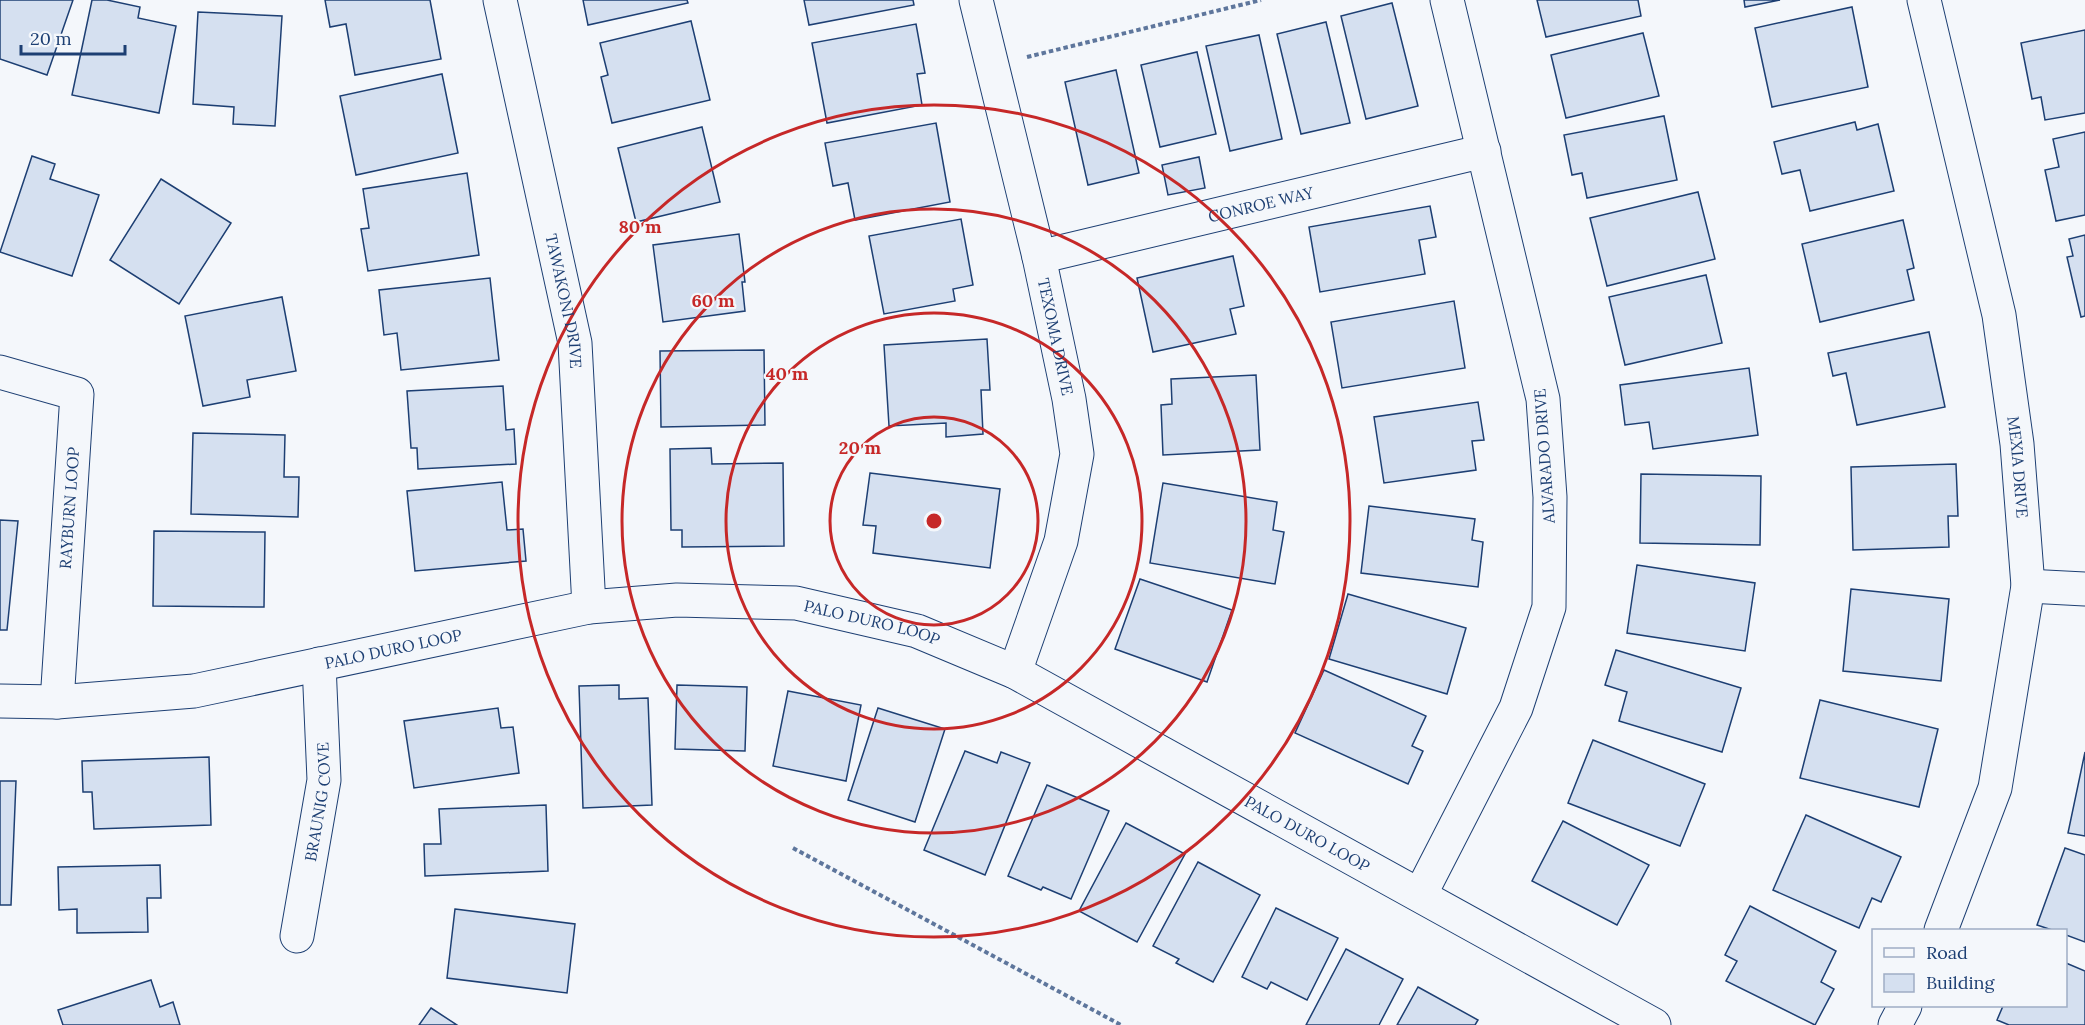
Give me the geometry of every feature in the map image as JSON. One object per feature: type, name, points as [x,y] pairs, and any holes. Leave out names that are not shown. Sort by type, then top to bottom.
[{"type":"street","name":"TAWAKONI DRIVE","points":[[500,0],[575,343],[589,607]]},
{"type":"street","name":"TEXOMA DRIVE","points":[[976,0],[1039,257],[1069,399],[1077,454],[1061,541],[1015,672]]},
{"type":"street","name":"ALVARADO DRIVE","points":[[1420,895],[1516,708],[1549,607],[1551,497],[1543,399],[1447,0]]},
{"type":"street","name":"MEXIA DRIVE","points":[[1924,0],[1999,315],[2017,444],[2028,586],[1995,788],[1941,929]]},
{"type":"street","name":"CONROE WAY","points":[[1039,257],[1484,151]]},
{"type":"street","name":"RAYBURN LOOP","points":[[0,372],[77,394],[57,702]]},
{"type":"street","points":[[2028,586],[2085,589]]},
{"type":"street","name":"PALO DURO LOOP","points":[[0,701],[57,702],[194,691],[589,607],[677,600],[796,603],[917,631],[1015,672],[1420,895],[1640,1022]]},
{"type":"street","name":"BRAUNIG COVE","points":[[297,936],[324,780],[319,664]]},
{"type":"street","points":[[1895,1025],[1904,1007]]},
{"type":"path","points":[[1027,57],[1261,0]]},
{"type":"path","points":[[793,848],[1121,1025]]},
{"type":"building","points":[[0,0],[73,0],[47,75],[0,59]]},
{"type":"building","points":[[92,0],[107,0],[140,7],[138,18],[176,26],[159,113],[72,95]]},
{"type":"building","points":[[325,0],[430,0],[441,59],[355,75],[346,24],[330,27]]},
{"type":"building","points":[[583,0],[687,0],[688,3],[588,25]]},
{"type":"building","points":[[804,0],[913,0],[914,5],[809,25]]},
{"type":"building","points":[[1537,0],[1638,0],[1641,16],[1546,37]]},
{"type":"building","points":[[1744,0],[1780,0],[1745,7]]},
{"type":"building","points":[[1392,3],[1418,106],[1366,119],[1341,16]]},
{"type":"building","points":[[1852,7],[1868,87],[1772,107],[1755,28]]},
{"type":"building","points":[[198,12],[282,16],[275,126],[233,124],[234,107],[193,104]]},
{"type":"building","points":[[691,21],[710,100],[612,123],[601,77],[608,75],[600,43]]},
{"type":"building","points":[[1326,22],[1350,123],[1301,134],[1277,34]]},
{"type":"building","points":[[916,24],[925,73],[917,74],[922,105],[827,123],[812,43]]},
{"type":"building","points":[[2085,30],[2085,113],[2045,120],[2041,97],[2032,99],[2021,43]]},
{"type":"building","points":[[1643,33],[1659,96],[1566,118],[1551,55]]},
{"type":"building","points":[[1259,35],[1282,139],[1230,151],[1206,46]]},
{"type":"building","points":[[1197,52],[1216,134],[1160,147],[1141,65]]},
{"type":"building","points":[[1116,70],[1139,173],[1088,185],[1065,82]]},
{"type":"building","points":[[442,74],[458,153],[356,175],[340,96]]},
{"type":"building","points":[[1664,116],[1677,180],[1587,198],[1582,173],[1572,175],[1564,135]]},
{"type":"building","points":[[1855,122],[1857,130],[1878,124],[1894,191],[1810,211],[1800,170],[1782,174],[1774,142]]},
{"type":"building","points":[[936,123],[950,202],[855,220],[848,183],[833,186],[825,143]]},
{"type":"building","points":[[702,127],[720,202],[636,222],[618,148]]},
{"type":"building","points":[[2085,132],[2085,215],[2056,221],[2045,170],[2059,167],[2053,139]]},
{"type":"building","points":[[32,156],[55,164],[50,179],[99,195],[72,276],[0,252]]},
{"type":"building","points":[[1199,157],[1205,188],[1168,195],[1162,165]]},
{"type":"building","points":[[467,173],[479,255],[368,271],[361,229],[369,228],[363,189]]},
{"type":"building","points":[[161,179],[231,223],[179,304],[110,260]]},
{"type":"building","points":[[1698,192],[1715,259],[1607,286],[1590,218]]},
{"type":"building","points":[[1430,206],[1436,237],[1419,240],[1425,274],[1320,292],[1309,227]]},
{"type":"building","points":[[961,219],[973,285],[953,289],[955,301],[884,314],[869,236]]},
{"type":"building","points":[[1903,220],[1914,268],[1907,270],[1914,300],[1820,322],[1802,244]]},
{"type":"building","points":[[739,234],[745,282],[742,282],[745,311],[663,322],[653,245]]},
{"type":"building","points":[[2085,235],[2085,316],[2081,317],[2067,257],[2073,256],[2069,239]]},
{"type":"building","points":[[1233,256],[1244,306],[1230,309],[1236,334],[1153,352],[1137,278]]},
{"type":"building","points":[[1706,275],[1722,343],[1625,365],[1609,297]]},
{"type":"building","points":[[490,278],[499,360],[401,370],[397,333],[384,335],[379,290]]},
{"type":"building","points":[[282,297],[296,371],[247,380],[250,397],[203,406],[185,316]]},
{"type":"building","points":[[1454,301],[1465,368],[1342,388],[1331,322]]},
{"type":"building","points":[[1929,332],[1945,407],[1857,425],[1846,373],[1833,376],[1828,353]]},
{"type":"building","points":[[987,339],[990,390],[981,390],[983,434],[946,437],[946,423],[889,426],[884,345]]},
{"type":"building","points":[[764,350],[765,425],[661,427],[660,351]]},
{"type":"building","points":[[1749,368],[1758,435],[1653,449],[1649,422],[1625,425],[1620,385]]},
{"type":"building","points":[[1256,375],[1260,450],[1163,455],[1161,405],[1172,404],[1171,379]]},
{"type":"building","points":[[503,386],[506,430],[514,429],[516,464],[418,469],[417,448],[411,448],[407,391]]},
{"type":"building","points":[[1478,402],[1484,440],[1472,441],[1476,470],[1384,483],[1374,417]]},
{"type":"building","points":[[193,433],[285,435],[284,477],[299,477],[298,517],[191,514]]},
{"type":"building","points":[[711,448],[712,464],[783,463],[784,546],[682,547],[682,530],[671,530],[670,449]]},
{"type":"building","points":[[1956,464],[1958,516],[1948,516],[1949,547],[1853,550],[1851,467]]},
{"type":"building","points":[[870,473],[1000,489],[990,568],[873,553],[876,526],[863,525]]},
{"type":"building","points":[[1641,474],[1761,476],[1760,545],[1640,543]]},
{"type":"building","points":[[502,482],[507,530],[523,529],[526,561],[415,571],[407,491]]},
{"type":"building","points":[[1163,483],[1277,502],[1273,530],[1284,532],[1275,584],[1150,563]]},
{"type":"building","points":[[1369,506],[1475,519],[1472,540],[1483,542],[1478,587],[1361,573]]},
{"type":"building","points":[[0,520],[18,521],[7,630],[0,630]]},
{"type":"building","points":[[154,531],[265,532],[264,607],[153,606]]},
{"type":"building","points":[[1637,565],[1755,583],[1745,651],[1627,633]]},
{"type":"building","points":[[1140,579],[1232,610],[1207,682],[1115,649]]},
{"type":"building","points":[[1851,589],[1949,599],[1941,681],[1843,671]]},
{"type":"building","points":[[1348,594],[1466,628],[1447,694],[1329,659]]},
{"type":"building","points":[[1616,650],[1741,688],[1722,752],[1619,721],[1627,692],[1605,685]]},
{"type":"building","points":[[1324,670],[1426,716],[1412,746],[1423,751],[1408,784],[1295,733]]},
{"type":"building","points":[[619,685],[619,699],[648,698],[652,805],[583,808],[579,686]]},
{"type":"building","points":[[677,685],[747,687],[745,751],[675,749]]},
{"type":"building","points":[[788,691],[861,705],[846,781],[773,766]]},
{"type":"building","points":[[1820,700],[1938,729],[1919,807],[1800,778]]},
{"type":"building","points":[[498,708],[501,728],[513,727],[519,773],[414,788],[404,721]]},
{"type":"building","points":[[878,708],[945,729],[915,822],[848,800]]},
{"type":"building","points":[[1593,740],[1705,784],[1680,846],[1568,803]]},
{"type":"building","points":[[965,751],[997,763],[1001,752],[1030,763],[985,875],[924,850]]},
{"type":"building","points":[[2085,752],[2085,836],[2068,833]]},
{"type":"building","points":[[209,757],[211,825],[94,829],[92,792],[83,792],[82,761]]},
{"type":"building","points":[[0,781],[16,781],[11,905],[0,905]]},
{"type":"building","points":[[1047,785],[1109,811],[1071,899],[1043,887],[1041,890],[1008,876]]},
{"type":"building","points":[[546,805],[548,871],[425,876],[424,844],[441,844],[439,809]]},
{"type":"building","points":[[1806,815],[1901,857],[1881,902],[1872,898],[1859,928],[1773,890]]},
{"type":"building","points":[[1563,821],[1649,865],[1617,925],[1532,881]]},
{"type":"building","points":[[1126,823],[1185,854],[1137,942],[1079,911]]},
{"type":"building","points":[[2065,848],[2085,855],[2085,942],[2067,935],[2067,929],[2049,929],[2037,925]]},
{"type":"building","points":[[1198,862],[1260,895],[1213,982],[1176,963],[1179,959],[1153,946]]},
{"type":"building","points":[[160,865],[161,898],[147,898],[148,932],[77,933],[77,909],[59,910],[58,867]]},
{"type":"building","points":[[1750,906],[1836,951],[1821,982],[1834,989],[1815,1025],[1726,981],[1737,961],[1725,955]]},
{"type":"building","points":[[1276,908],[1338,938],[1307,1000],[1271,982],[1267,989],[1242,977]]},
{"type":"building","points":[[455,909],[575,924],[567,993],[447,978]]},
{"type":"building","points":[[1346,949],[1403,979],[1379,1025],[1306,1025]]},
{"type":"building","points":[[2067,963],[2085,971],[2085,1025],[2009,1025],[1997,1020],[2003,1007],[2067,1007]]},
{"type":"building","points":[[151,980],[160,1007],[173,1002],[180,1025],[63,1025],[58,1010]]},
{"type":"building","points":[[1418,987],[1478,1020],[1475,1025],[1397,1025]]},
{"type":"building","points":[[431,1008],[457,1025],[419,1025]]}]
